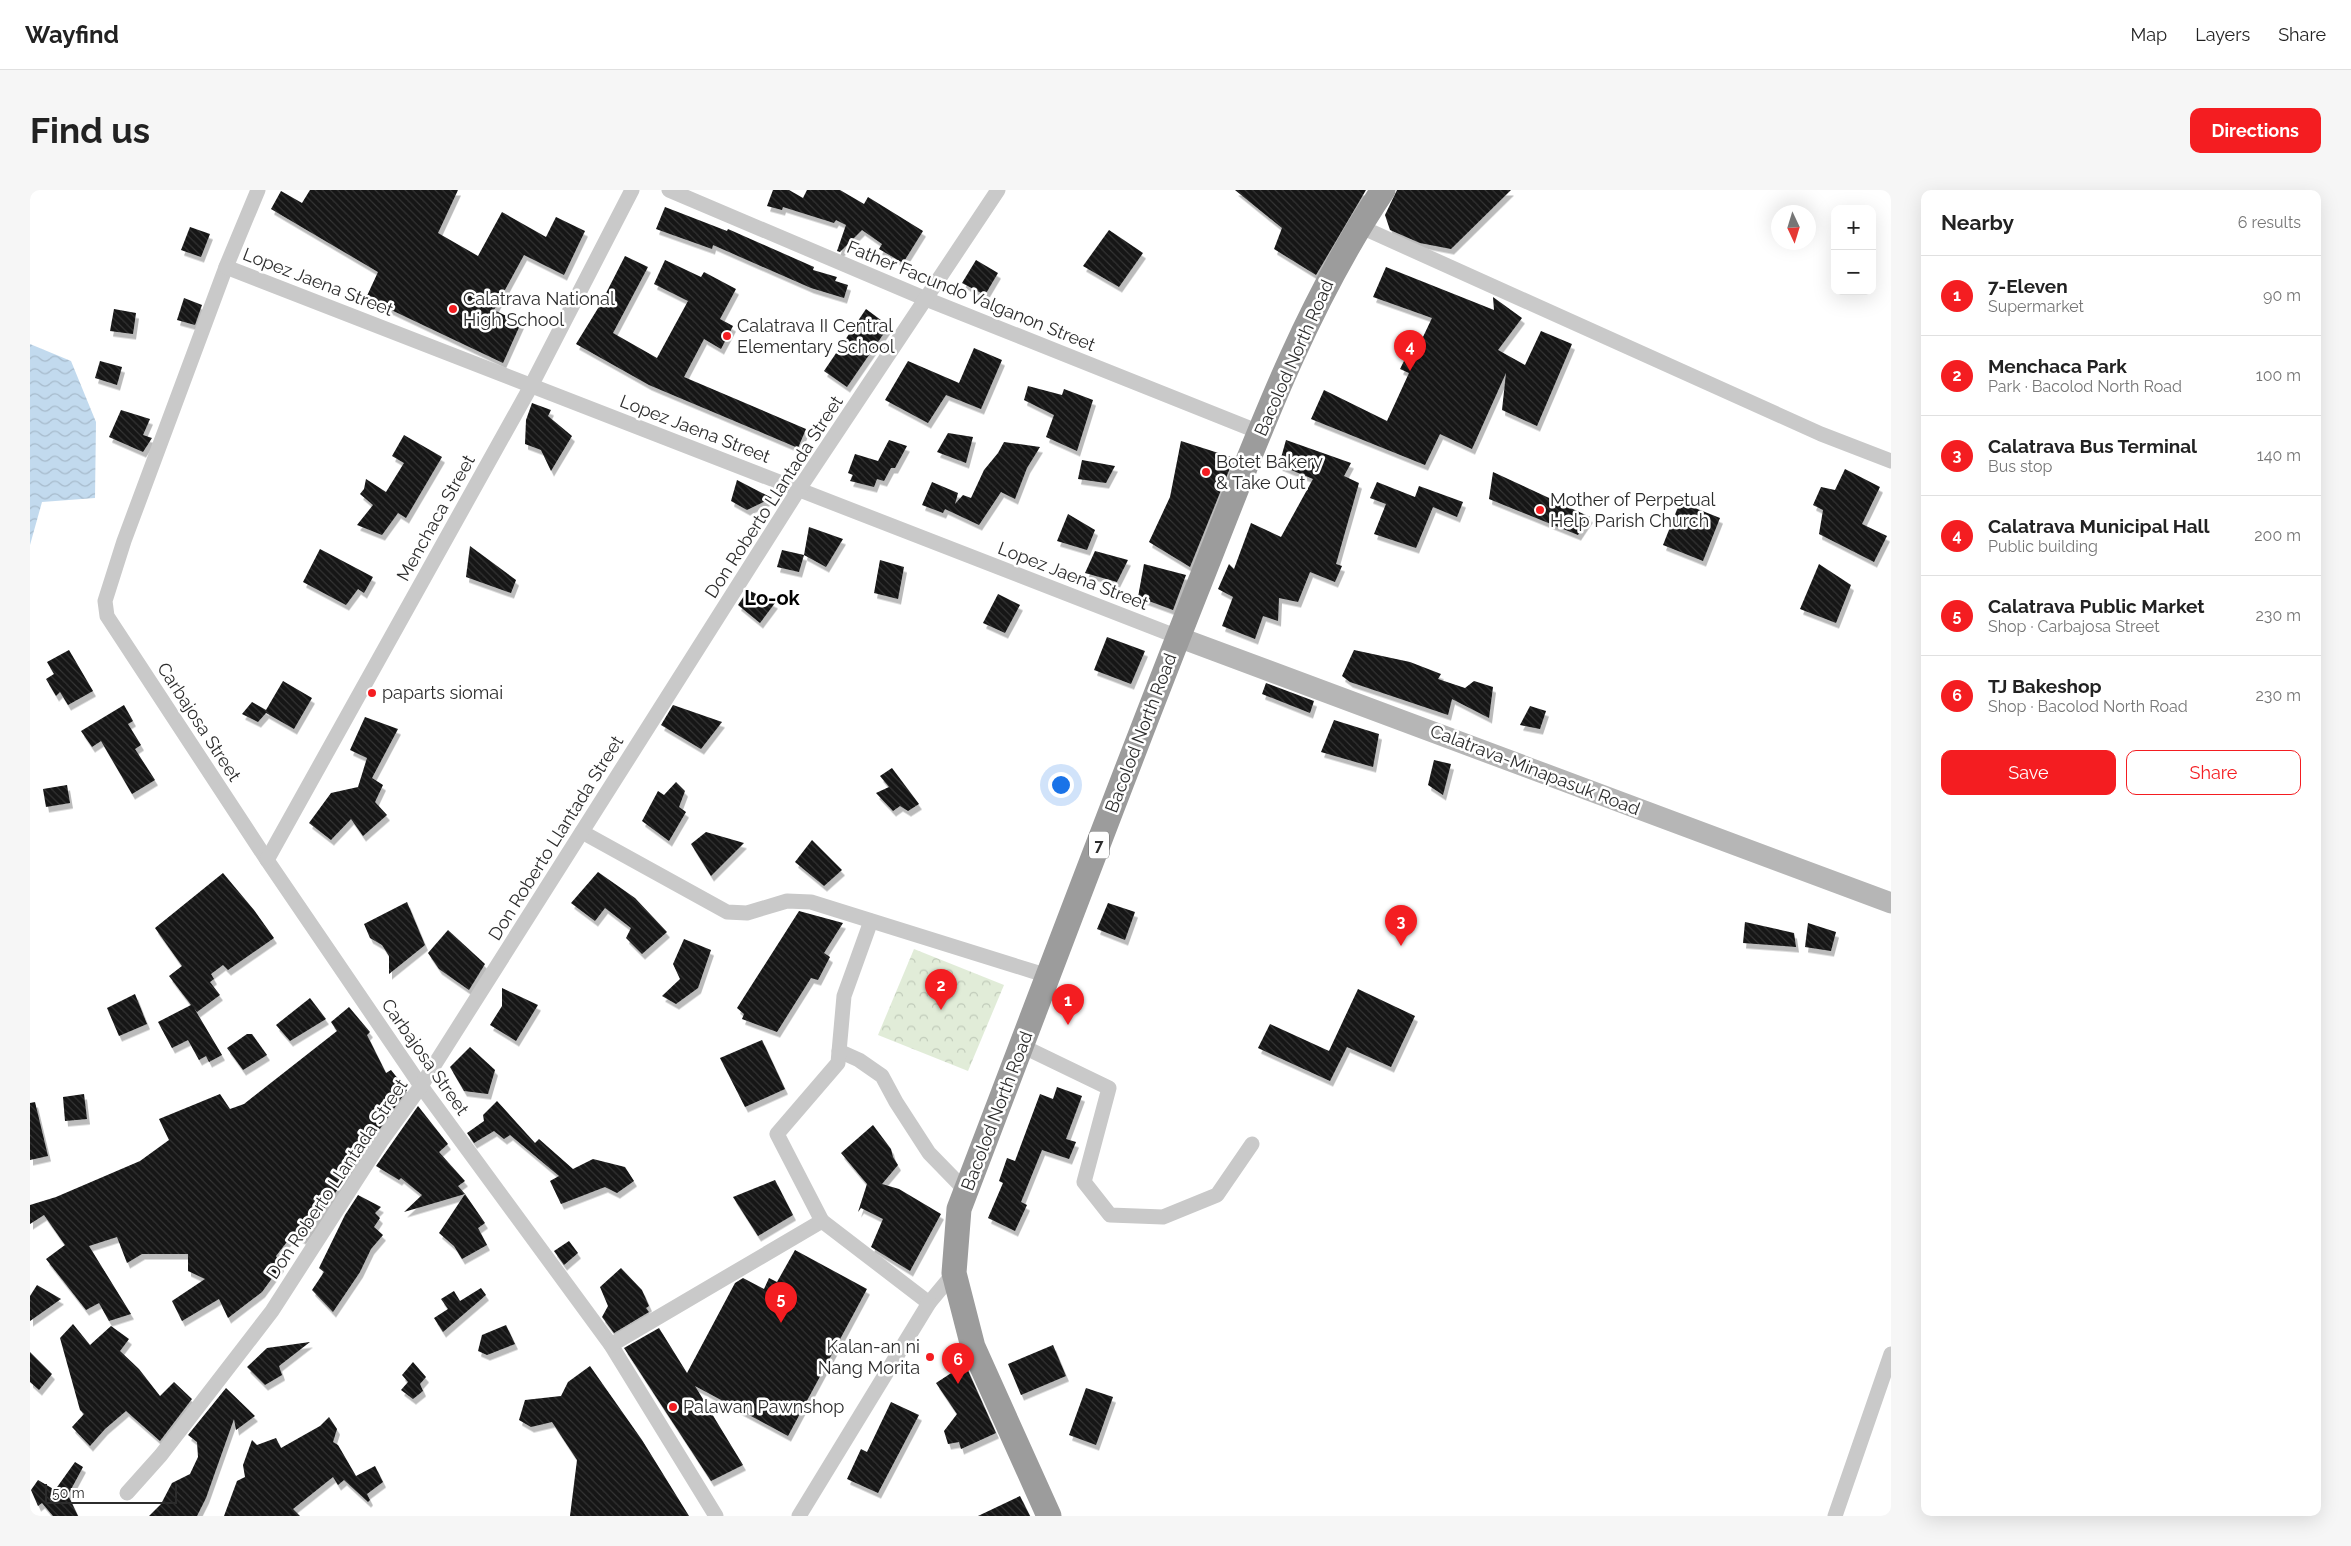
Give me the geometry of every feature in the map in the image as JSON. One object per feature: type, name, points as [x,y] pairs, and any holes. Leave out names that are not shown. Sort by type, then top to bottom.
[{"type":"highway","name":"Bacolod North Road","points":[[1049,1516],[972,1347],[954,1273],[959,1209],[1178,637],[1285,370],[1330,276],[1359,226],[1383,190]]},
{"type":"main road","name":"Calatrava-Minapasuk Road","points":[[1178,637],[1891,903]]},
{"type":"street","points":[[226,267],[258,190]]},
{"type":"street","name":"Menchaca Street","points":[[266,860],[531,386],[632,190]]},
{"type":"street","name":"Father Facundo Valganon Street","points":[[669,190],[926,299],[1260,432]]},
{"type":"street","name":"Don Roberto Llantada Street","points":[[126,1493],[161,1455],[272,1311],[382,1140],[421,1086],[799,489],[998,190]]},
{"type":"street","points":[[1359,226],[1820,434],[1891,461]]},
{"type":"street","name":"Lopez Jaena Street","points":[[226,267],[1178,637]]},
{"type":"street","name":"Carbajosa Street","points":[[226,267],[124,541],[105,601],[108,616],[266,860],[421,1086],[611,1345],[716,1516]]},
{"type":"street","points":[[582,832],[727,912],[747,912],[787,901],[811,902],[1048,976]]},
{"type":"street","points":[[871,921],[844,996],[838,1064],[777,1134],[822,1221],[929,1303]]},
{"type":"street","points":[[1022,1046],[1109,1088],[1084,1182],[1110,1215],[1163,1217],[1217,1195],[1252,1144]]},
{"type":"street","points":[[839,1051],[860,1060],[882,1076],[929,1154],[966,1191]]},
{"type":"street","points":[[611,1345],[822,1221]]},
{"type":"street","points":[[799,1516],[929,1303],[954,1273]]},
{"type":"street","points":[[1835,1516],[1891,1354]]},
{"type":"green space","points":[[914,949],[1004,985],[968,1071],[878,1035]]},
{"type":"water","points":[[30,344],[71,361],[96,422],[95,498],[42,502],[30,545]]},
{"type":"building","points":[[310,190],[458,190],[438,233],[478,256],[502,212],[546,237],[556,217],[585,231],[564,275],[524,255],[494,310],[521,323],[503,363],[366,298],[378,272],[271,209],[281,191],[302,203]]},
{"type":"building","points":[[773,190],[789,190],[803,198],[807,190],[840,190],[864,204],[868,197],[923,231],[903,263],[879,249],[882,244],[862,230],[840,252],[837,251],[846,225],[836,220],[834,223],[783,207],[782,210],[767,206]]},
{"type":"building","points":[[1235,190],[1366,190],[1316,275],[1274,249],[1282,228]]},
{"type":"building","points":[[1397,190],[1511,190],[1451,249],[1420,243],[1390,230],[1385,215]]},
{"type":"building","points":[[665,207],[727,231],[728,229],[814,267],[813,270],[837,277],[835,281],[848,285],[844,298],[811,288],[713,245],[712,249],[656,229]]},
{"type":"building","points":[[190,227],[210,234],[201,257],[181,250]]},
{"type":"building","points":[[1109,230],[1143,253],[1119,287],[1083,266]]},
{"type":"building","points":[[625,256],[648,267],[613,333],[657,358],[688,301],[654,284],[665,260],[701,277],[704,272],[736,289],[720,319],[733,326],[721,349],[704,339],[684,377],[806,429],[798,448],[649,385],[576,344],[600,305]]},
{"type":"building","points":[[976,260],[998,273],[985,295],[962,283]]},
{"type":"building","points":[[1386,267],[1494,310],[1493,297],[1522,318],[1498,350],[1525,365],[1541,331],[1572,344],[1537,426],[1502,410],[1506,373],[1472,449],[1440,434],[1425,465],[1311,419],[1324,390],[1387,421],[1409,373],[1400,369],[1407,355],[1413,358],[1432,318],[1373,297]]},
{"type":"building","points":[[184,298],[202,305],[195,325],[177,320]]},
{"type":"building","points":[[114,309],[136,313],[133,334],[110,331]]},
{"type":"building","points":[[866,309],[889,326],[847,387],[824,371]]},
{"type":"building","points":[[974,348],[1002,360],[981,409],[946,395],[928,423],[885,400],[908,361],[959,383]]},
{"type":"building","points":[[100,361],[122,367],[117,385],[95,378]]},
{"type":"building","points":[[1028,386],[1062,395],[1064,389],[1093,400],[1077,451],[1046,437],[1054,415],[1024,400]]},
{"type":"building","points":[[532,403],[551,410],[548,416],[572,436],[551,471],[541,450],[525,444],[526,420]]},
{"type":"building","points":[[121,410],[150,419],[143,435],[152,438],[143,452],[109,437]]},
{"type":"building","points":[[948,433],[973,437],[966,463],[937,452]]},
{"type":"building","points":[[404,435],[442,457],[406,518],[398,513],[382,535],[357,525],[373,505],[360,494],[364,489],[366,479],[386,492],[404,463],[392,456]]},
{"type":"building","points":[[889,440],[907,446],[895,468],[891,468],[884,481],[877,479],[874,487],[850,481],[853,475],[848,473],[855,454],[878,461]]},
{"type":"building","points":[[1286,440],[1351,463],[1344,476],[1359,483],[1336,564],[1342,566],[1335,582],[1310,572],[1298,602],[1279,598],[1278,621],[1263,616],[1255,639],[1222,626],[1233,597],[1218,589],[1229,564],[1234,569],[1251,523],[1281,537],[1313,479],[1279,465]]},
{"type":"building","points":[[1181,441],[1234,458],[1190,567],[1149,542],[1170,497]]},
{"type":"building","points":[[1004,442],[1040,447],[1027,468],[1015,499],[1001,492],[979,525],[945,509],[943,513],[922,505],[932,482],[958,493],[955,504],[963,495],[971,498],[984,470],[998,453]]},
{"type":"building","points":[[1082,460],[1115,466],[1106,483],[1078,479]]},
{"type":"building","points":[[1845,469],[1880,487],[1862,524],[1887,536],[1874,562],[1819,534],[1823,510],[1813,505],[1821,487],[1835,490]]},
{"type":"building","points":[[1493,472],[1590,517],[1578,535],[1489,499]]},
{"type":"building","points":[[737,480],[772,498],[747,510],[731,501]]},
{"type":"building","points":[[1377,482],[1415,497],[1419,486],[1463,502],[1457,517],[1433,507],[1416,548],[1374,534],[1386,504],[1370,498]]},
{"type":"building","points":[[1680,502],[1720,518],[1703,561],[1663,545]]},
{"type":"building","points":[[1068,514],[1095,530],[1087,550],[1057,541]]},
{"type":"building","points":[[809,527],[843,539],[826,567],[804,555]]},
{"type":"building","points":[[470,546],[516,580],[511,593],[466,577]]},
{"type":"building","points":[[320,549],[373,577],[364,593],[358,589],[346,605],[303,582]]},
{"type":"building","points":[[782,550],[804,555],[799,572],[777,567]]},
{"type":"building","points":[[1095,551],[1128,560],[1117,582],[1085,573]]},
{"type":"building","points":[[880,560],[904,567],[898,599],[874,593]]},
{"type":"building","points":[[1144,564],[1186,575],[1173,610],[1138,597]]},
{"type":"building","points":[[1819,564],[1851,585],[1836,623],[1800,609]]},
{"type":"building","points":[[748,590],[775,603],[760,623],[738,605]]},
{"type":"building","points":[[998,594],[1020,605],[1005,633],[983,623]]},
{"type":"building","points":[[1107,637],[1145,651],[1131,684],[1094,670]]},
{"type":"building","points":[[69,650],[93,691],[68,705],[60,692],[56,696],[46,679],[54,674],[47,662]]},
{"type":"building","points":[[1354,650],[1410,662],[1441,674],[1438,679],[1465,688],[1474,681],[1493,687],[1489,718],[1452,699],[1448,715],[1350,682],[1342,676]]},
{"type":"building","points":[[283,681],[312,698],[294,729],[266,713],[258,722],[242,714],[252,702],[266,710]]},
{"type":"building","points":[[1266,683],[1314,701],[1310,713],[1262,694]]},
{"type":"building","points":[[124,705],[133,721],[128,724],[141,745],[135,749],[155,780],[132,794],[101,741],[92,747],[81,731]]},
{"type":"building","points":[[673,705],[722,722],[701,749],[661,725]]},
{"type":"building","points":[[1530,706],[1546,711],[1540,729],[1520,725]]},
{"type":"building","points":[[365,717],[398,729],[372,778],[383,785],[375,802],[387,815],[363,836],[351,819],[331,840],[309,823],[331,793],[358,787],[367,758],[350,750]]},
{"type":"building","points":[[1334,720],[1379,734],[1373,767],[1321,752]]},
{"type":"building","points":[[1434,760],[1451,764],[1443,795],[1428,785]]},
{"type":"building","points":[[892,768],[919,804],[908,811],[900,806],[893,811],[876,793],[889,787],[880,776]]},
{"type":"building","points":[[676,782],[685,791],[679,807],[686,812],[669,841],[642,821],[658,791],[664,795]]},
{"type":"building","points":[[67,785],[70,803],[46,807],[43,789]]},
{"type":"building","points":[[706,832],[744,843],[711,876],[691,844]]},
{"type":"building","points":[[812,840],[842,870],[824,886],[795,862]]},
{"type":"building","points":[[598,872],[635,898],[667,932],[642,954],[626,938],[631,928],[605,908],[595,921],[571,903]]},
{"type":"building","points":[[223,873],[254,910],[274,938],[228,970],[223,965],[211,974],[214,979],[210,982],[220,995],[197,1012],[194,1008],[222,1055],[209,1062],[206,1056],[199,1060],[188,1040],[172,1048],[158,1022],[191,1005],[169,976],[182,966],[155,928]]},
{"type":"building","points":[[407,902],[425,945],[389,974],[389,956],[382,945],[370,938],[364,924]]},
{"type":"building","points":[[1108,903],[1135,912],[1125,940],[1097,929]]},
{"type":"building","points":[[799,911],[843,923],[824,953],[830,957],[818,980],[811,978],[777,1032],[742,1019],[744,1014],[737,1008]]},
{"type":"building","points":[[1745,922],[1794,933],[1796,947],[1743,943]]},
{"type":"building","points":[[1808,923],[1836,932],[1831,951],[1805,947]]},
{"type":"building","points":[[448,930],[485,964],[469,990],[439,969],[428,953]]},
{"type":"building","points":[[684,939],[711,950],[698,988],[676,1004],[662,996],[680,979],[673,964]]},
{"type":"building","points":[[502,988],[538,1005],[516,1041],[490,1025],[502,1006]]},
{"type":"building","points":[[1358,989],[1415,1016],[1391,1067],[1347,1047],[1330,1081],[1258,1048],[1270,1024],[1329,1051]]},
{"type":"building","points":[[135,994],[147,1024],[119,1036],[107,1008]]},
{"type":"building","points":[[310,998],[326,1019],[290,1041],[276,1025]]},
{"type":"building","points":[[349,1007],[370,1032],[367,1035],[386,1073],[391,1070],[407,1090],[303,1239],[293,1234],[276,1256],[281,1266],[262,1292],[228,1318],[219,1299],[182,1321],[172,1301],[205,1279],[188,1271],[188,1254],[142,1254],[127,1263],[117,1237],[89,1246],[131,1314],[109,1321],[99,1303],[86,1310],[46,1259],[65,1245],[44,1215],[30,1224],[30,1205],[56,1197],[140,1161],[169,1140],[159,1119],[220,1094],[230,1109],[244,1104],[337,1031],[331,1022]]},
{"type":"building","points":[[247,1034],[252,1034],[267,1055],[243,1070],[227,1048]]},
{"type":"building","points":[[762,1040],[785,1089],[745,1107],[720,1058]]},
{"type":"building","points":[[470,1047],[495,1070],[488,1094],[464,1091],[450,1067]]},
{"type":"building","points":[[1057,1087],[1082,1096],[1066,1139],[1076,1142],[1069,1159],[1042,1150],[1021,1202],[1027,1205],[1015,1231],[988,1218],[1003,1183],[999,1181],[1007,1158],[1015,1161],[1040,1094],[1053,1099]]},
{"type":"building","points":[[84,1094],[87,1119],[65,1121],[63,1097]]},
{"type":"building","points":[[497,1101],[535,1143],[539,1139],[573,1169],[593,1159],[625,1167],[634,1181],[617,1193],[605,1187],[561,1204],[550,1181],[559,1176],[510,1135],[504,1139],[494,1131],[474,1143],[467,1133],[484,1121],[483,1115]]},
{"type":"building","points":[[35,1102],[48,1156],[30,1160],[30,1103]]},
{"type":"building","points":[[418,1106],[448,1144],[439,1152],[465,1181],[458,1186],[465,1194],[404,1212],[422,1195],[401,1178],[399,1180],[376,1166]]},
{"type":"building","points":[[873,1125],[891,1149],[898,1165],[882,1184],[899,1189],[941,1214],[910,1271],[871,1247],[883,1219],[861,1208],[858,1212],[867,1184],[841,1153]]},
{"type":"building","points":[[775,1180],[793,1215],[758,1236],[733,1197]]},
{"type":"building","points":[[465,1194],[485,1223],[478,1228],[487,1245],[462,1259],[454,1246],[439,1233]]},
{"type":"building","points":[[358,1195],[381,1207],[375,1213],[380,1218],[374,1227],[383,1235],[371,1249],[360,1272],[333,1312],[312,1290],[324,1272],[319,1268],[345,1215]]},
{"type":"building","points":[[569,1241],[578,1253],[564,1265],[554,1251]]},
{"type":"building","points":[[795,1250],[867,1289],[788,1436],[695,1386],[743,1465],[711,1481],[624,1348],[659,1328],[687,1373],[735,1283],[743,1278],[764,1289],[769,1278],[777,1282]]},
{"type":"building","points":[[621,1268],[642,1290],[649,1306],[646,1308],[649,1312],[614,1333],[602,1317],[608,1306],[600,1287]]},
{"type":"building","points":[[37,1285],[61,1299],[30,1321],[30,1296]]},
{"type":"building","points":[[481,1288],[486,1295],[443,1332],[434,1318],[448,1309],[441,1299],[454,1291],[460,1301]]},
{"type":"building","points":[[73,1324],[90,1345],[111,1326],[129,1339],[120,1351],[139,1369],[160,1396],[174,1382],[192,1399],[160,1441],[126,1411],[105,1429],[90,1446],[72,1427],[84,1414],[80,1410],[60,1338]]},
{"type":"building","points":[[506,1325],[515,1344],[487,1355],[478,1351],[482,1335]]},
{"type":"building","points":[[310,1342],[279,1366],[282,1375],[265,1385],[247,1367],[267,1348]]},
{"type":"building","points":[[1053,1345],[1066,1376],[1021,1395],[1008,1364]]},
{"type":"building","points":[[30,1352],[52,1374],[39,1390],[30,1382]]},
{"type":"building","points":[[413,1362],[426,1377],[420,1384],[423,1391],[413,1399],[401,1390],[408,1382],[402,1375]]},
{"type":"building","points":[[965,1364],[996,1433],[961,1449],[959,1442],[948,1444],[944,1431],[957,1414],[936,1383]]},
{"type":"building","points":[[590,1366],[642,1440],[689,1516],[570,1516],[577,1460],[552,1422],[531,1427],[519,1420],[525,1400],[561,1396],[568,1382]]},
{"type":"building","points":[[226,1388],[255,1416],[236,1430],[234,1419],[206,1498],[197,1516],[149,1516],[161,1504],[172,1483],[190,1474],[198,1457],[197,1442],[188,1435]]},
{"type":"building","points":[[1086,1388],[1113,1397],[1096,1445],[1069,1435]]},
{"type":"building","points":[[891,1402],[919,1415],[878,1493],[847,1479],[861,1449],[867,1452]]},
{"type":"building","points":[[329,1417],[337,1429],[333,1442],[338,1445],[356,1476],[375,1466],[383,1482],[367,1494],[370,1500],[368,1502],[344,1480],[338,1485],[333,1477],[293,1509],[300,1516],[224,1516],[237,1481],[245,1477],[243,1465],[252,1440],[257,1445],[276,1438],[281,1448],[320,1426]]},
{"type":"building","points":[[75,1462],[83,1467],[68,1495],[78,1516],[53,1516],[42,1503],[38,1506],[31,1490],[38,1480],[55,1490]]},
{"type":"building","points":[[1020,1496],[1030,1516],[978,1516]]},
{"type":"place","name":"Calatrava National High School","points":[[453,309]]},
{"type":"place","name":"Calatrava II Central Elementary School","points":[[727,336]]},
{"type":"place","name":"Calatrava Municipal Hall","points":[[1410,371]]},
{"type":"place","name":"Botet Bakery & Take Out","points":[[1206,472]]},
{"type":"place","name":"Mother of Perpetual Help Parish Church","points":[[1540,510]]},
{"type":"place","name":"paparts siomai","points":[[372,693]]},
{"type":"place","name":"Calatrava Bus Terminal","points":[[1401,946]]},
{"type":"place","name":"Menchaca Park","points":[[941,1010]]},
{"type":"place","name":"7-Eleven","points":[[1068,1025]]},
{"type":"place","name":"Calatrava Public Market","points":[[781,1323]]},
{"type":"place","name":"Kalan-an ni Nang Morita","points":[[930,1357]]},
{"type":"place","name":"TJ Bakeshop","points":[[958,1384]]},
{"type":"place","name":"Palawan Pawnshop","points":[[673,1407]]},
{"type":"district","name":"Lo-ok","points":[[772,598]]}]
